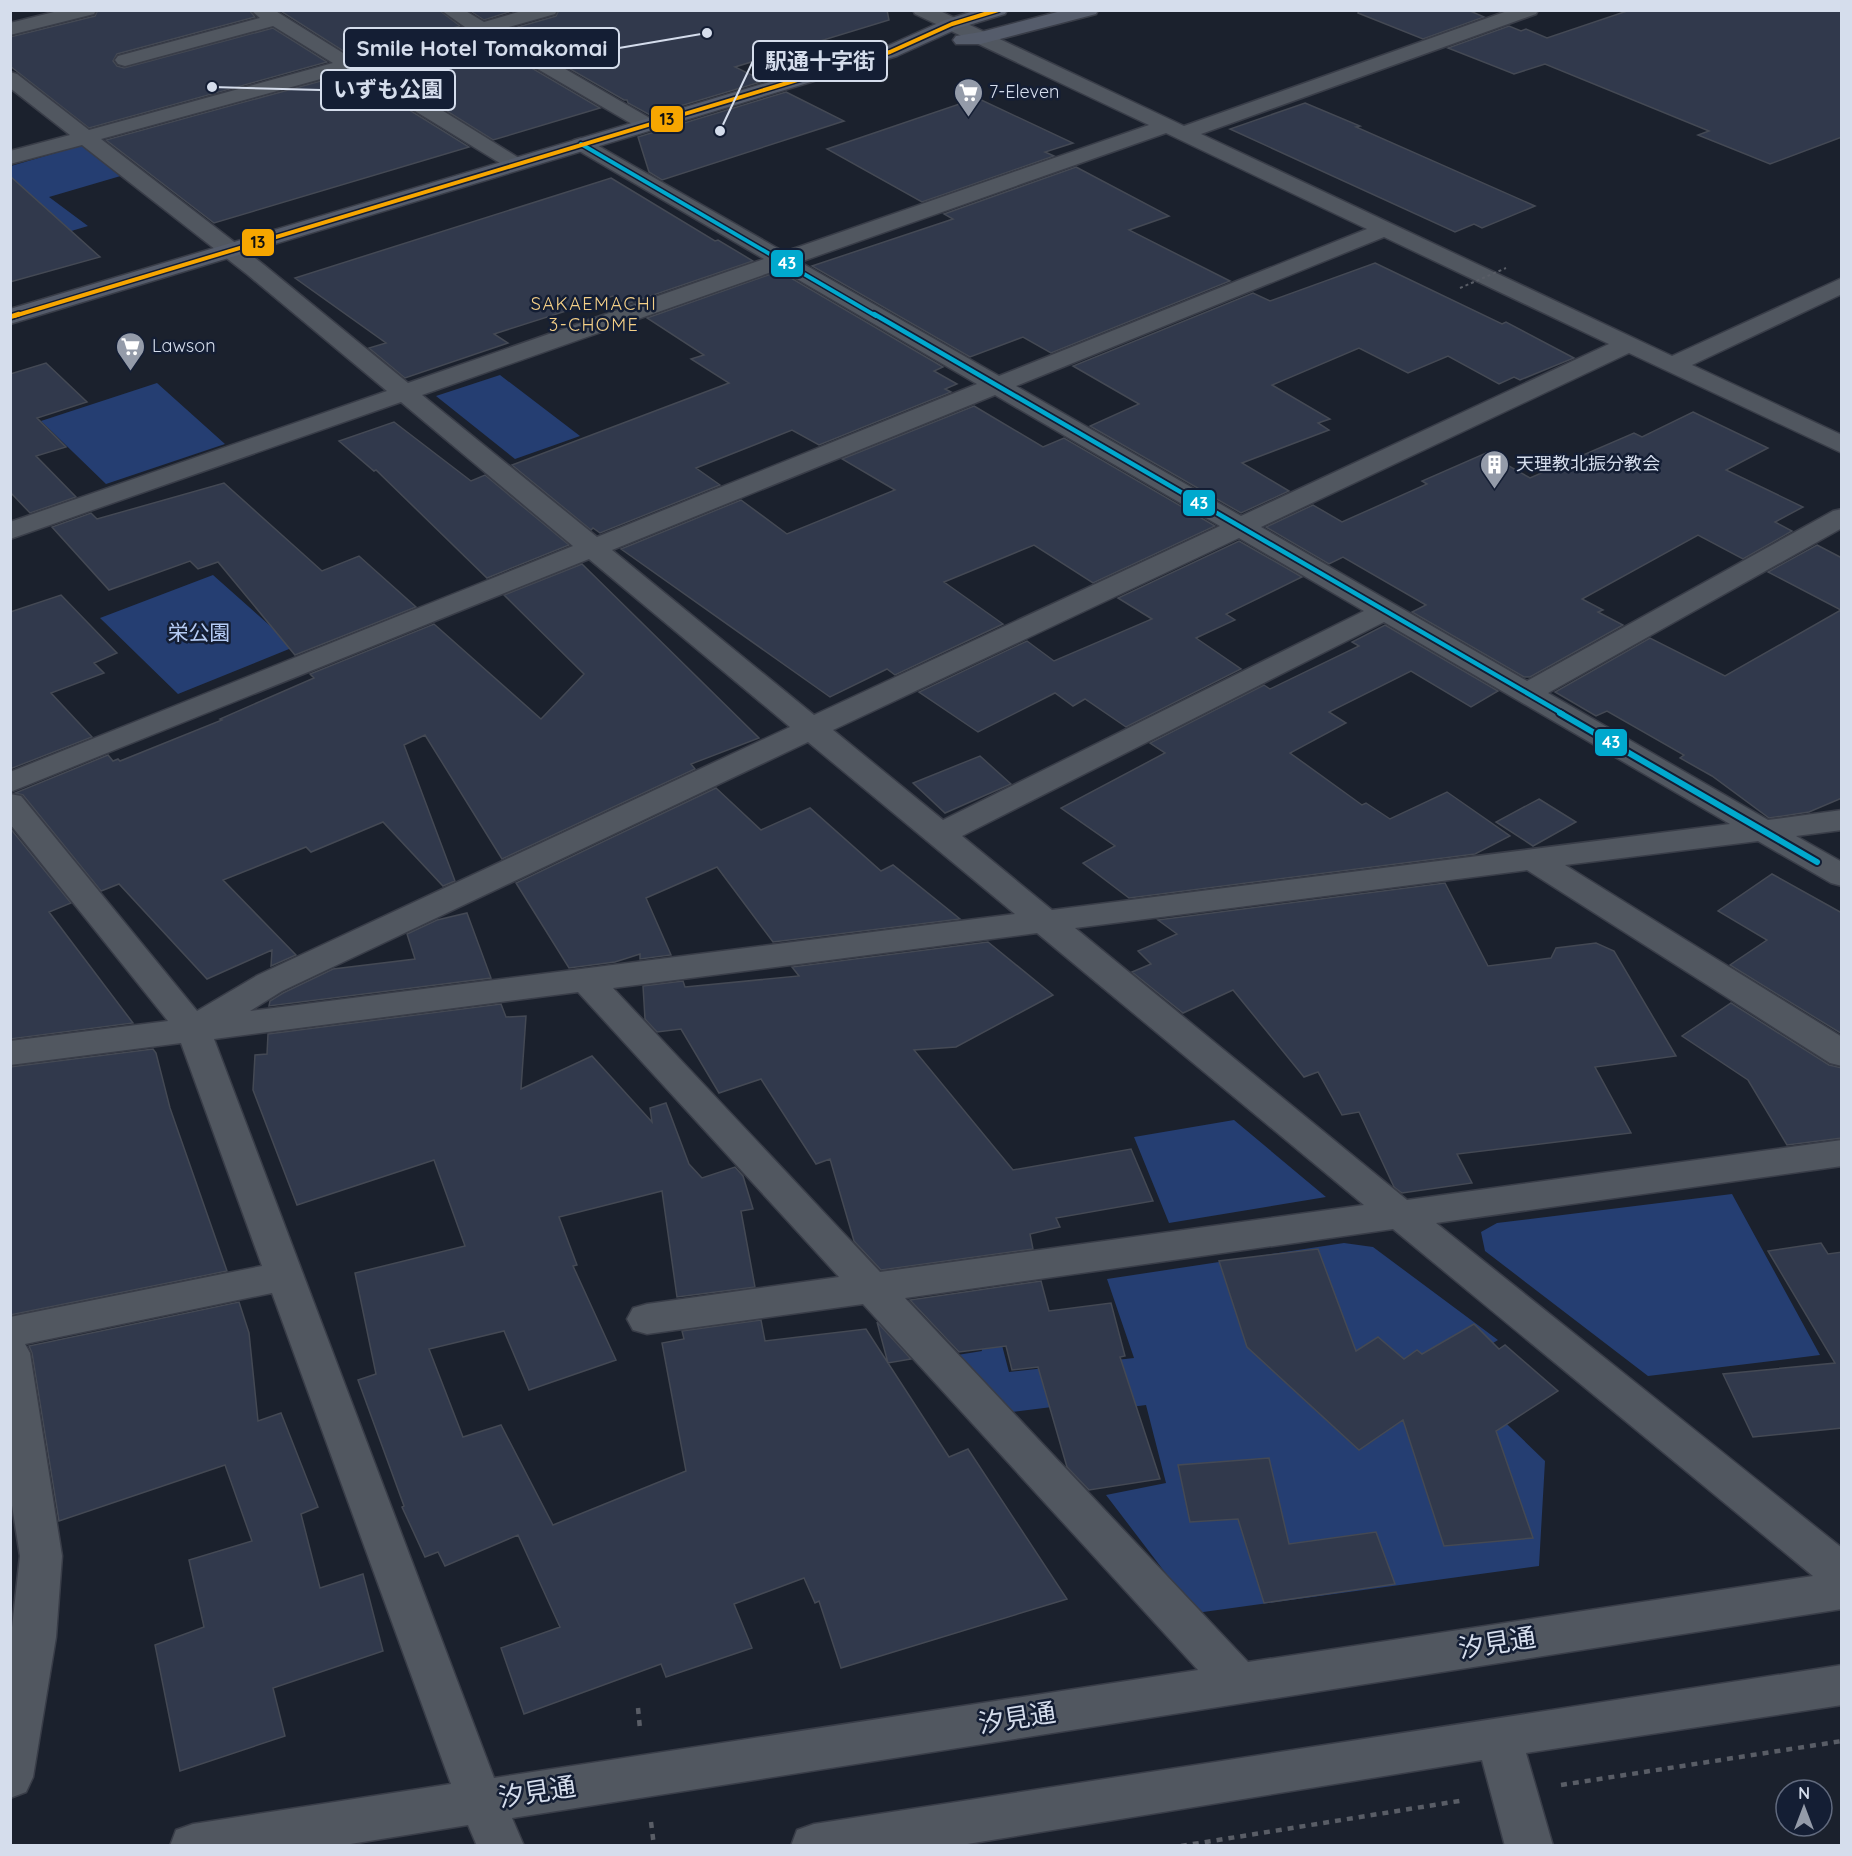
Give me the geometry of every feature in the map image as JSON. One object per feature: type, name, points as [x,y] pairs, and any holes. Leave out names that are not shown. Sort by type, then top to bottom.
[{"type":"highway","points":[[903,48],[952,24],[998,10]]},
{"type":"highway","points":[[10,317],[903,48],[981,38],[1089,10]]},
{"type":"street","points":[[10,29],[87,10]]},
{"type":"street","points":[[450,10],[646,124]]},
{"type":"street","points":[[10,158],[548,10]]},
{"type":"street","points":[[922,10],[1842,445]]},
{"type":"street","points":[[10,531],[782,261],[1529,10]]},
{"type":"street","points":[[125,60],[268,15],[515,164]]},
{"type":"street","points":[[15,86],[86,137],[231,250],[1400,1214],[1842,1574]]},
{"type":"street","points":[[581,144],[1842,876]]},
{"type":"street","points":[[10,783],[1384,229]]},
{"type":"street","points":[[1672,365],[1842,285]]},
{"type":"street","points":[[193,1029],[270,983],[1629,344]]},
{"type":"street","points":[[1526,693],[1842,517]]},
{"type":"street","points":[[940,834],[1385,611]]},
{"type":"street","points":[[10,803],[193,1029],[480,1801],[501,1845]]},
{"type":"street","points":[[10,1053],[1842,820]]},
{"type":"street","points":[[1530,858],[1842,1054]]},
{"type":"street","points":[[585,979],[868,1287],[1239,1683]]},
{"type":"street","points":[[647,1319],[1842,1153]]},
{"type":"street","points":[[10,1332],[285,1276]]},
{"type":"street","points":[[10,1353],[41,1556],[34,1637],[10,1777]]},
{"type":"street","name":"汐見通","points":[[193,1845],[1842,1590]]},
{"type":"street","points":[[814,1845],[1842,1685]]},
{"type":"street","points":[[1499,1737],[1529,1845]]},
{"type":"path","points":[[1461,288],[1506,268]]},
{"type":"green space","points":[[83,145],[124,175],[49,197],[88,226],[11,249],[11,166]]},
{"type":"green space","points":[[500,375],[580,436],[515,459],[436,396]]},
{"type":"green space","points":[[157,383],[225,444],[106,484],[41,421]]},
{"type":"green space","name":"栄公園","points":[[213,575],[294,647],[178,694],[100,618]]},
{"type":"green space","points":[[1234,1120],[1326,1197],[1169,1223],[1134,1137]]},
{"type":"green space","points":[[1732,1194],[1820,1355],[1648,1376],[1485,1251],[1481,1232],[1497,1223]]},
{"type":"green space","points":[[1344,1243],[1373,1247],[1498,1340],[1450,1369],[1545,1461],[1539,1566],[1196,1613],[1106,1495],[1166,1483],[1146,1405],[1063,1416],[1060,1406],[1004,1413],[945,1357],[982,1351],[978,1333],[998,1330],[1009,1372],[1134,1358],[1107,1279]]},
{"type":"building","points":[[98,10],[249,10],[255,17],[117,54],[113,61],[117,66],[124,68],[273,28],[327,62],[89,128],[10,66],[10,37],[95,16]]},
{"type":"building","points":[[279,10],[439,10],[460,26],[351,56]]},
{"type":"building","points":[[469,10],[515,10],[484,20]]},
{"type":"building","points":[[559,10],[887,10],[889,20],[735,67],[764,81],[650,115],[504,31],[556,16]]},
{"type":"building","points":[[1359,10],[1468,10],[1484,17],[1423,39],[1358,13]]},
{"type":"building","points":[[1630,10],[1842,10],[1842,137],[1770,164],[1698,135],[1709,131],[1545,64],[1514,74],[1448,48],[1509,26],[1521,31],[1526,29],[1547,38]]},
{"type":"building","points":[[479,37],[600,108],[493,140],[375,66]]},
{"type":"building","points":[[350,73],[469,147],[214,223],[106,140]]},
{"type":"building","points":[[786,92],[844,121],[662,180],[649,172],[638,137]]},
{"type":"building","points":[[977,98],[1073,143],[1045,152],[1054,156],[922,202],[827,149]]},
{"type":"building","points":[[1305,103],[1535,206],[1482,228],[1474,224],[1455,232],[1230,129]]},
{"type":"building","points":[[1076,167],[1169,216],[1129,230],[1230,281],[1051,353],[1023,337],[970,357],[812,266],[953,219],[944,214]]},
{"type":"building","points":[[10,176],[100,257],[10,282]]},
{"type":"building","points":[[611,178],[715,241],[718,240],[753,261],[627,304],[613,296],[494,334],[508,343],[405,378],[369,348],[386,343],[295,278]]},
{"type":"building","points":[[1375,263],[1502,324],[1506,322],[1574,358],[1520,380],[1514,377],[1499,384],[1448,356],[1408,373],[1359,348],[1272,385],[1330,419],[1318,423],[1329,430],[1242,463],[1289,491],[1241,513],[1090,426],[1139,404],[1073,366],[1253,293],[1270,301]]},
{"type":"building","points":[[774,273],[780,277],[786,275],[943,367],[934,371],[957,384],[945,389],[951,392],[819,445],[792,430],[696,468],[720,485],[600,533],[593,528],[591,530],[512,465],[729,383],[691,359],[704,355],[647,318]]},
{"type":"building","points":[[46,363],[87,402],[37,418],[66,447],[36,456],[76,497],[30,513],[10,492],[10,374]]},
{"type":"building","points":[[974,406],[1043,447],[1064,438],[1215,526],[1093,583],[1034,545],[944,582],[1003,624],[895,675],[887,669],[830,697],[621,549],[741,500],[787,534],[895,490],[842,459]]},
{"type":"building","points":[[1693,412],[1768,448],[1726,470],[1803,507],[1775,522],[1792,531],[1743,559],[1698,535],[1582,599],[1603,610],[1598,612],[1623,625],[1530,677],[1524,677],[1412,612],[1426,605],[1343,557],[1329,564],[1266,527],[1313,505],[1342,522],[1427,484],[1422,481],[1486,453],[1530,478],[1634,433],[1642,437]]},
{"type":"building","points":[[394,422],[471,481],[485,475],[569,545],[487,578],[376,470],[374,471],[339,441]]},
{"type":"building","points":[[224,483],[322,571],[359,556],[416,607],[295,655],[218,562],[198,569],[190,561],[109,590],[52,527],[91,513],[97,519]]},
{"type":"building","points":[[1239,541],[1302,577],[1226,614],[1235,620],[1196,638],[1241,669],[1126,727],[1085,699],[1073,706],[1055,693],[978,732],[919,692],[1027,641],[1054,661],[1152,619],[1118,598]]},
{"type":"building","points":[[1817,545],[1842,558],[1842,798],[1809,812],[1769,818],[1712,776],[1680,758],[1684,755],[1607,711],[1596,716],[1555,692],[1650,638],[1725,676],[1841,610],[1768,572]]},
{"type":"building","points":[[582,564],[759,738],[691,764],[695,769],[502,859],[425,735],[404,745],[455,881],[443,886],[383,822],[311,852],[306,847],[223,880],[296,955],[271,966],[272,950],[207,979],[119,884],[101,891],[23,795],[15,793],[108,755],[113,761],[118,759],[120,761],[222,720],[220,719],[314,678],[310,674],[434,624],[541,719],[584,674],[504,595]]},
{"type":"building","points":[[61,595],[117,653],[94,663],[104,673],[51,693],[92,737],[10,769],[10,612]]},
{"type":"building","points":[[1385,625],[1498,691],[1471,707],[1411,671],[1329,712],[1346,723],[1290,753],[1362,805],[1366,803],[1390,819],[1447,792],[1510,836],[1475,854],[1129,898],[1083,863],[1115,846],[1061,808],[1165,753],[1150,743],[1264,685],[1270,689],[1359,646],[1352,642]]},
{"type":"building","points":[[980,756],[1011,784],[945,813],[913,783]]},
{"type":"building","points":[[716,788],[761,830],[810,808],[881,871],[893,865],[960,919],[773,942],[717,867],[646,898],[671,955],[640,959],[640,954],[615,962],[569,968],[516,883]]},
{"type":"building","points":[[1539,799],[1576,822],[1533,846],[1496,822]]},
{"type":"building","points":[[10,828],[71,903],[49,912],[133,1023],[10,1039]]},
{"type":"building","points":[[1772,874],[1842,913],[1842,1034],[1730,965],[1767,940],[1718,911]]},
{"type":"building","points":[[1445,883],[1488,966],[1551,958],[1556,948],[1596,943],[1614,951],[1676,1056],[1595,1067],[1631,1133],[1457,1154],[1472,1183],[1402,1193],[1394,1187],[1359,1112],[1342,1115],[1318,1072],[1304,1077],[1233,990],[1183,1013],[1132,972],[1151,964],[1138,951],[1177,934],[1158,920]]},
{"type":"building","points":[[467,913],[491,978],[269,1006],[270,1001],[283,993],[333,969],[415,959],[407,934],[437,920]]},
{"type":"building","points":[[988,942],[1053,995],[956,1047],[914,1050],[1013,1170],[1131,1149],[1153,1201],[1056,1218],[1060,1227],[1030,1234],[1033,1249],[881,1270],[854,1241],[830,1159],[816,1164],[761,1079],[719,1093],[681,1029],[657,1032],[645,1019],[643,986],[683,981],[685,987],[799,976],[792,967]]},
{"type":"building","points":[[1731,1003],[1829,1065],[1842,1068],[1842,1138],[1787,1145],[1748,1080],[1682,1036]]},
{"type":"building","points":[[501,1004],[506,1017],[526,1016],[521,1089],[592,1056],[652,1122],[650,1108],[666,1103],[689,1164],[702,1178],[735,1167],[743,1176],[753,1209],[741,1211],[755,1287],[677,1297],[662,1191],[559,1217],[577,1265],[573,1266],[616,1360],[529,1390],[504,1331],[429,1349],[463,1437],[501,1425],[553,1525],[686,1471],[662,1343],[684,1339],[682,1331],[761,1320],[765,1341],[866,1329],[949,1457],[968,1449],[1067,1599],[841,1668],[819,1601],[815,1603],[804,1578],[734,1604],[752,1648],[666,1677],[661,1664],[524,1714],[501,1648],[560,1627],[518,1535],[445,1566],[438,1552],[425,1557],[402,1507],[404,1506],[358,1380],[376,1374],[355,1273],[465,1246],[434,1160],[297,1205],[253,1090],[255,1055],[267,1054],[268,1034]]},
{"type":"building","points":[[153,1049],[170,1108],[227,1271],[10,1315],[10,1067]]},
{"type":"building","points":[[1821,1243],[1828,1254],[1842,1252],[1842,1428],[1753,1437],[1723,1374],[1835,1363],[1768,1251]]},
{"type":"building","points":[[1318,1249],[1356,1351],[1378,1337],[1404,1359],[1417,1350],[1422,1354],[1474,1324],[1499,1349],[1505,1345],[1558,1391],[1496,1431],[1533,1538],[1444,1546],[1403,1420],[1359,1450],[1247,1347],[1219,1261]]},
{"type":"building","points":[[1041,1281],[1049,1311],[1111,1303],[1125,1356],[1120,1357],[1160,1479],[1089,1490],[1067,1467],[1038,1367],[1012,1370],[1006,1346],[959,1352],[910,1300]]},
{"type":"building","points":[[239,1302],[249,1333],[258,1421],[281,1413],[318,1507],[301,1514],[320,1588],[363,1574],[383,1651],[273,1688],[285,1736],[180,1771],[155,1645],[204,1627],[189,1560],[252,1541],[225,1465],[59,1521],[29,1346]]},
{"type":"building","points":[[877,1322],[911,1359],[888,1363]]},
{"type":"building","points":[[1269,1458],[1289,1544],[1376,1532],[1395,1584],[1264,1603],[1238,1519],[1190,1522],[1178,1465]]},
{"type":"transit line","name":"13","points":[[10,317],[890,52],[952,24],[998,10]]},
{"type":"transit line","name":"43","points":[[581,144],[1817,862]]},
{"type":"place","name":"Smile Hotel Tomakomai","points":[[707,33]]},
{"type":"place","name":"いずも公園","points":[[212,87]]},
{"type":"place","name":"7-Eleven","points":[[968,118]]},
{"type":"place","name":"駅通十字街","points":[[720,131]]},
{"type":"place","name":"Lawson","points":[[131,372]]},
{"type":"place","name":"天理教北振分教会","points":[[1495,490]]},
{"type":"district","name":"SAKAEMACHI 3-CHOME","points":[[594,314]]}]
